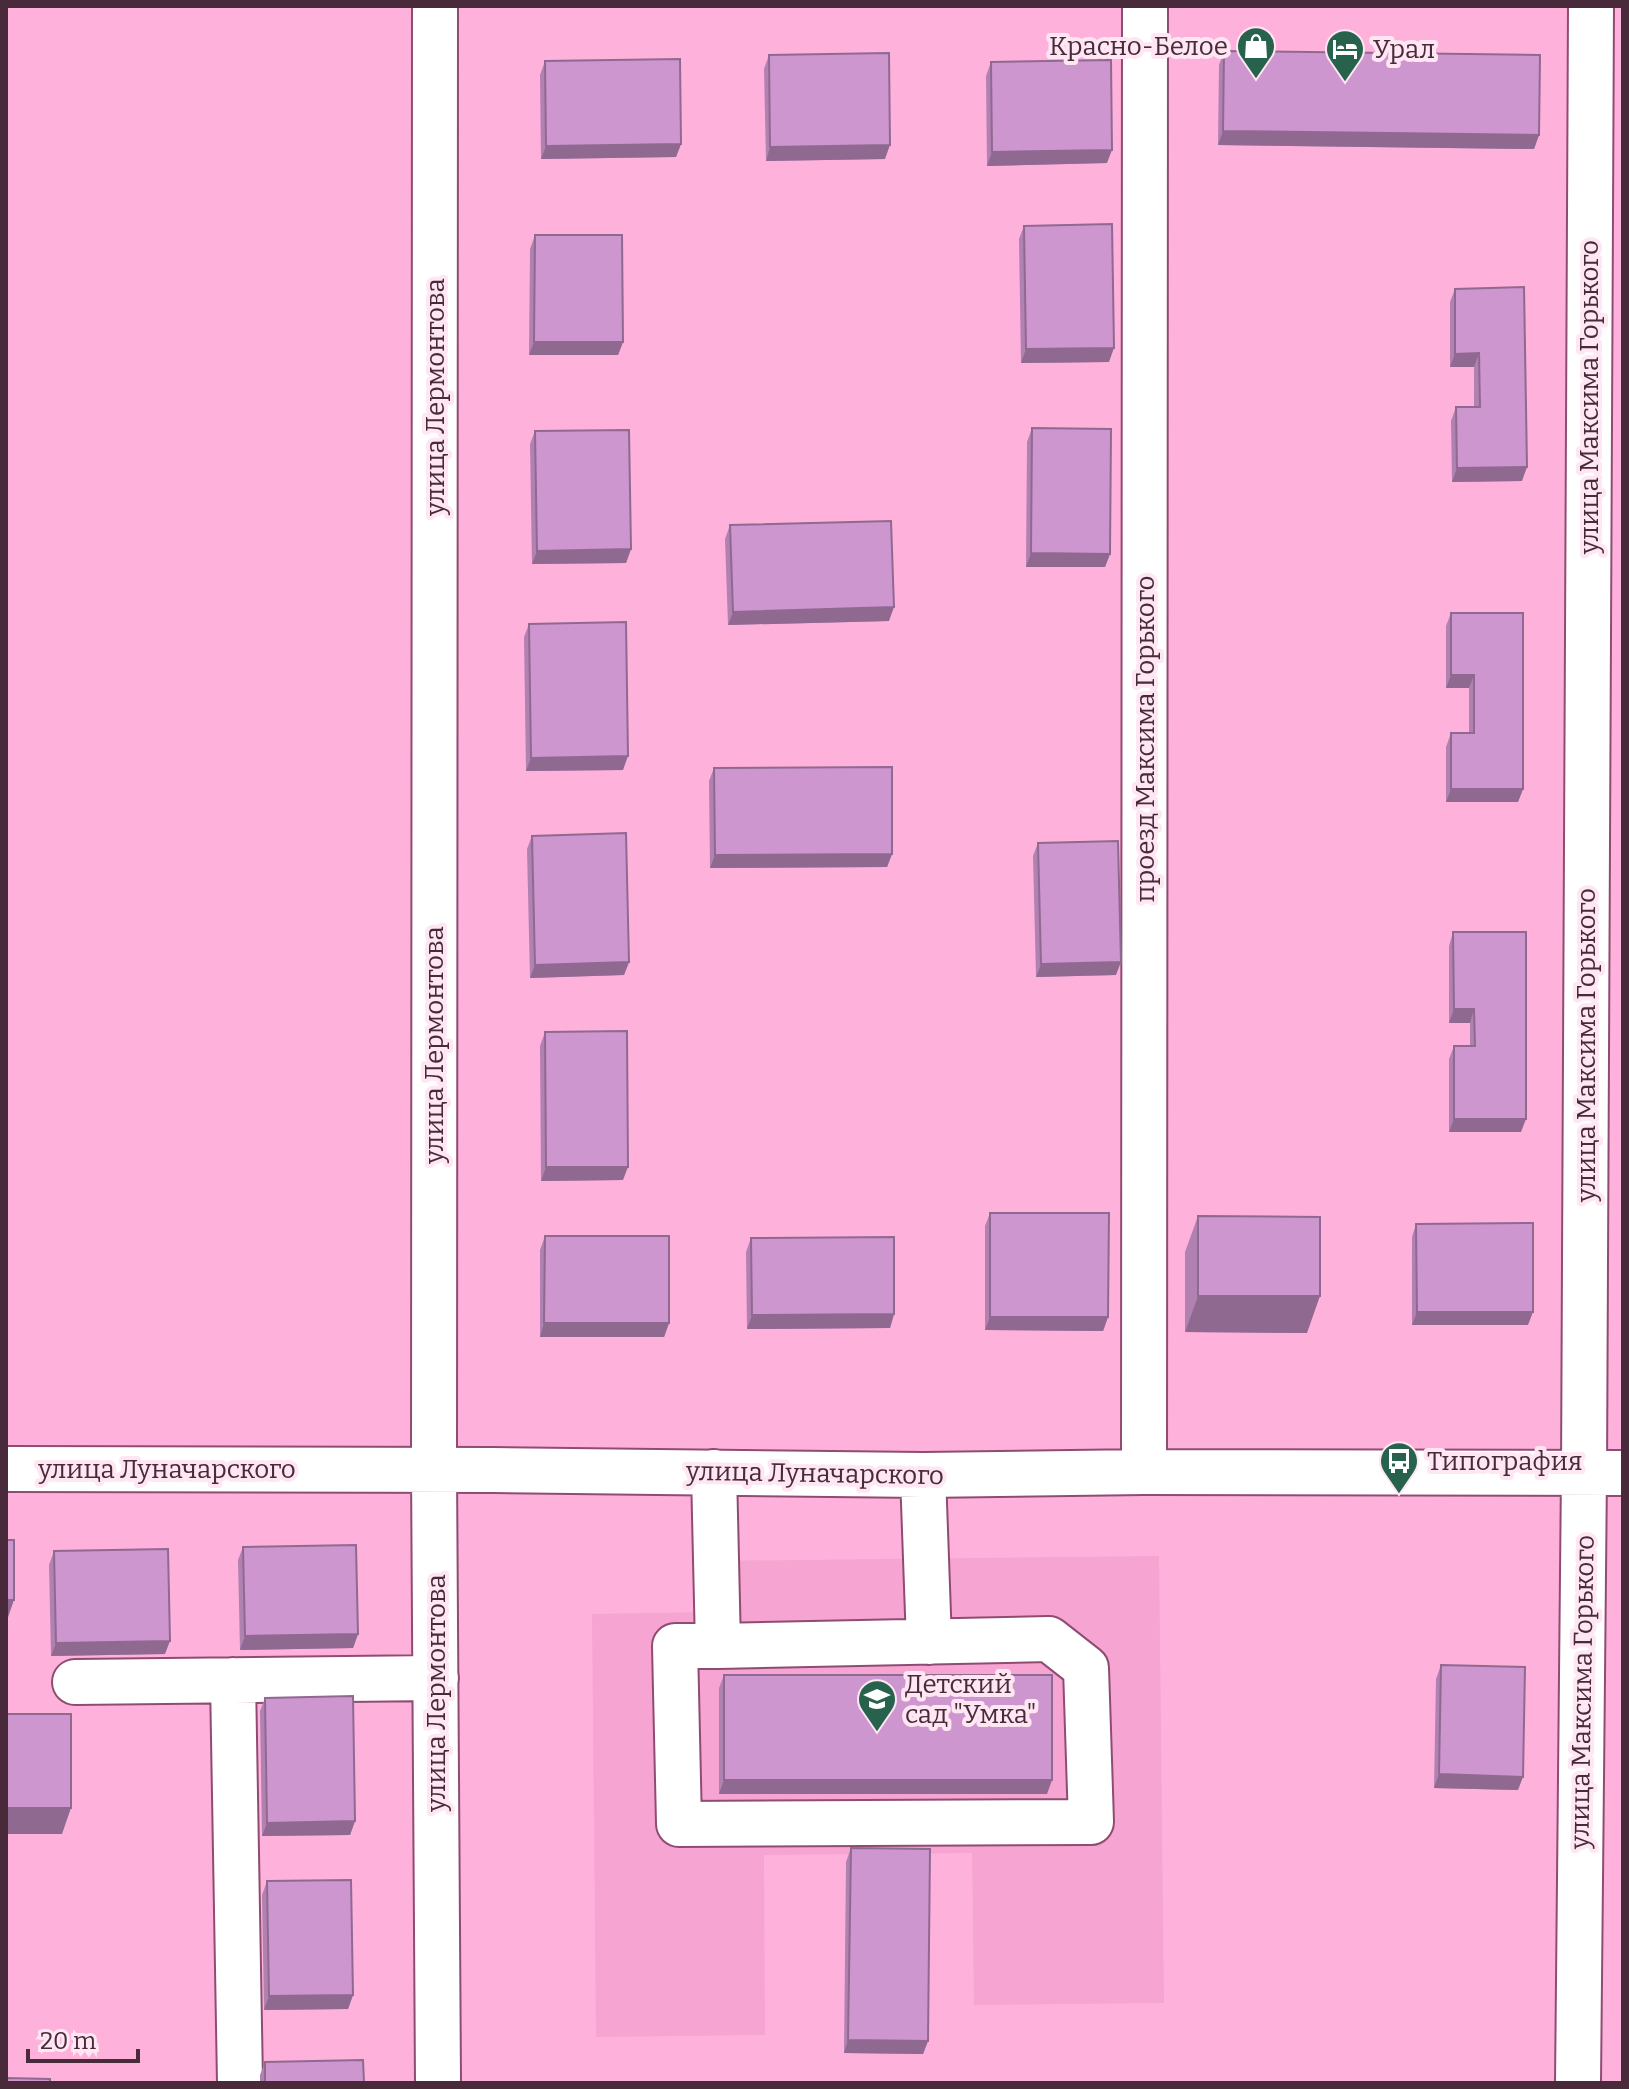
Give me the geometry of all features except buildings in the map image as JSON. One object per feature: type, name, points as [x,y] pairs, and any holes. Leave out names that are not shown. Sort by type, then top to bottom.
[{"type":"street","name":"улица Лермонтова","points":[[435,6],[434,1470],[438,2083]]},
{"type":"street","name":"проезд Максима Горького","points":[[1144,1472],[1145,6]]},
{"type":"street","name":"улица Максима Горького","points":[[1578,2083],[1603,1473],[1591,6]]},
{"type":"street","name":"улица Луначарского","points":[[6,1469],[923,1475],[1603,1473]]},
{"type":"street","points":[[714,1472],[718,1646]]},
{"type":"street","points":[[923,1475],[929,1642]]},
{"type":"street","points":[[1049,1639],[1086,1668],[1091,1822],[679,1824],[675,1646],[718,1646],[1049,1639]]},
{"type":"street","points":[[75,1682],[436,1678]]},
{"type":"street","points":[[233,1680],[240,2083]]},
{"type":"shaded area","name":"Детский сад \"Умка\"","points":[[1159,1556],[1164,2003],[974,2005],[972,1853],[764,1855],[765,2035],[596,2037],[592,1614],[706,1612],[706,1561]]},
{"type":"place","name":"Красно-Белое","points":[[1256,80]]},
{"type":"place","name":"Урал","points":[[1345,83]]},
{"type":"place","name":"Типография","points":[[1399,1495]]},
{"type":"place","name":"Детский сад \"Умка\"","points":[[877,1733]]}]
